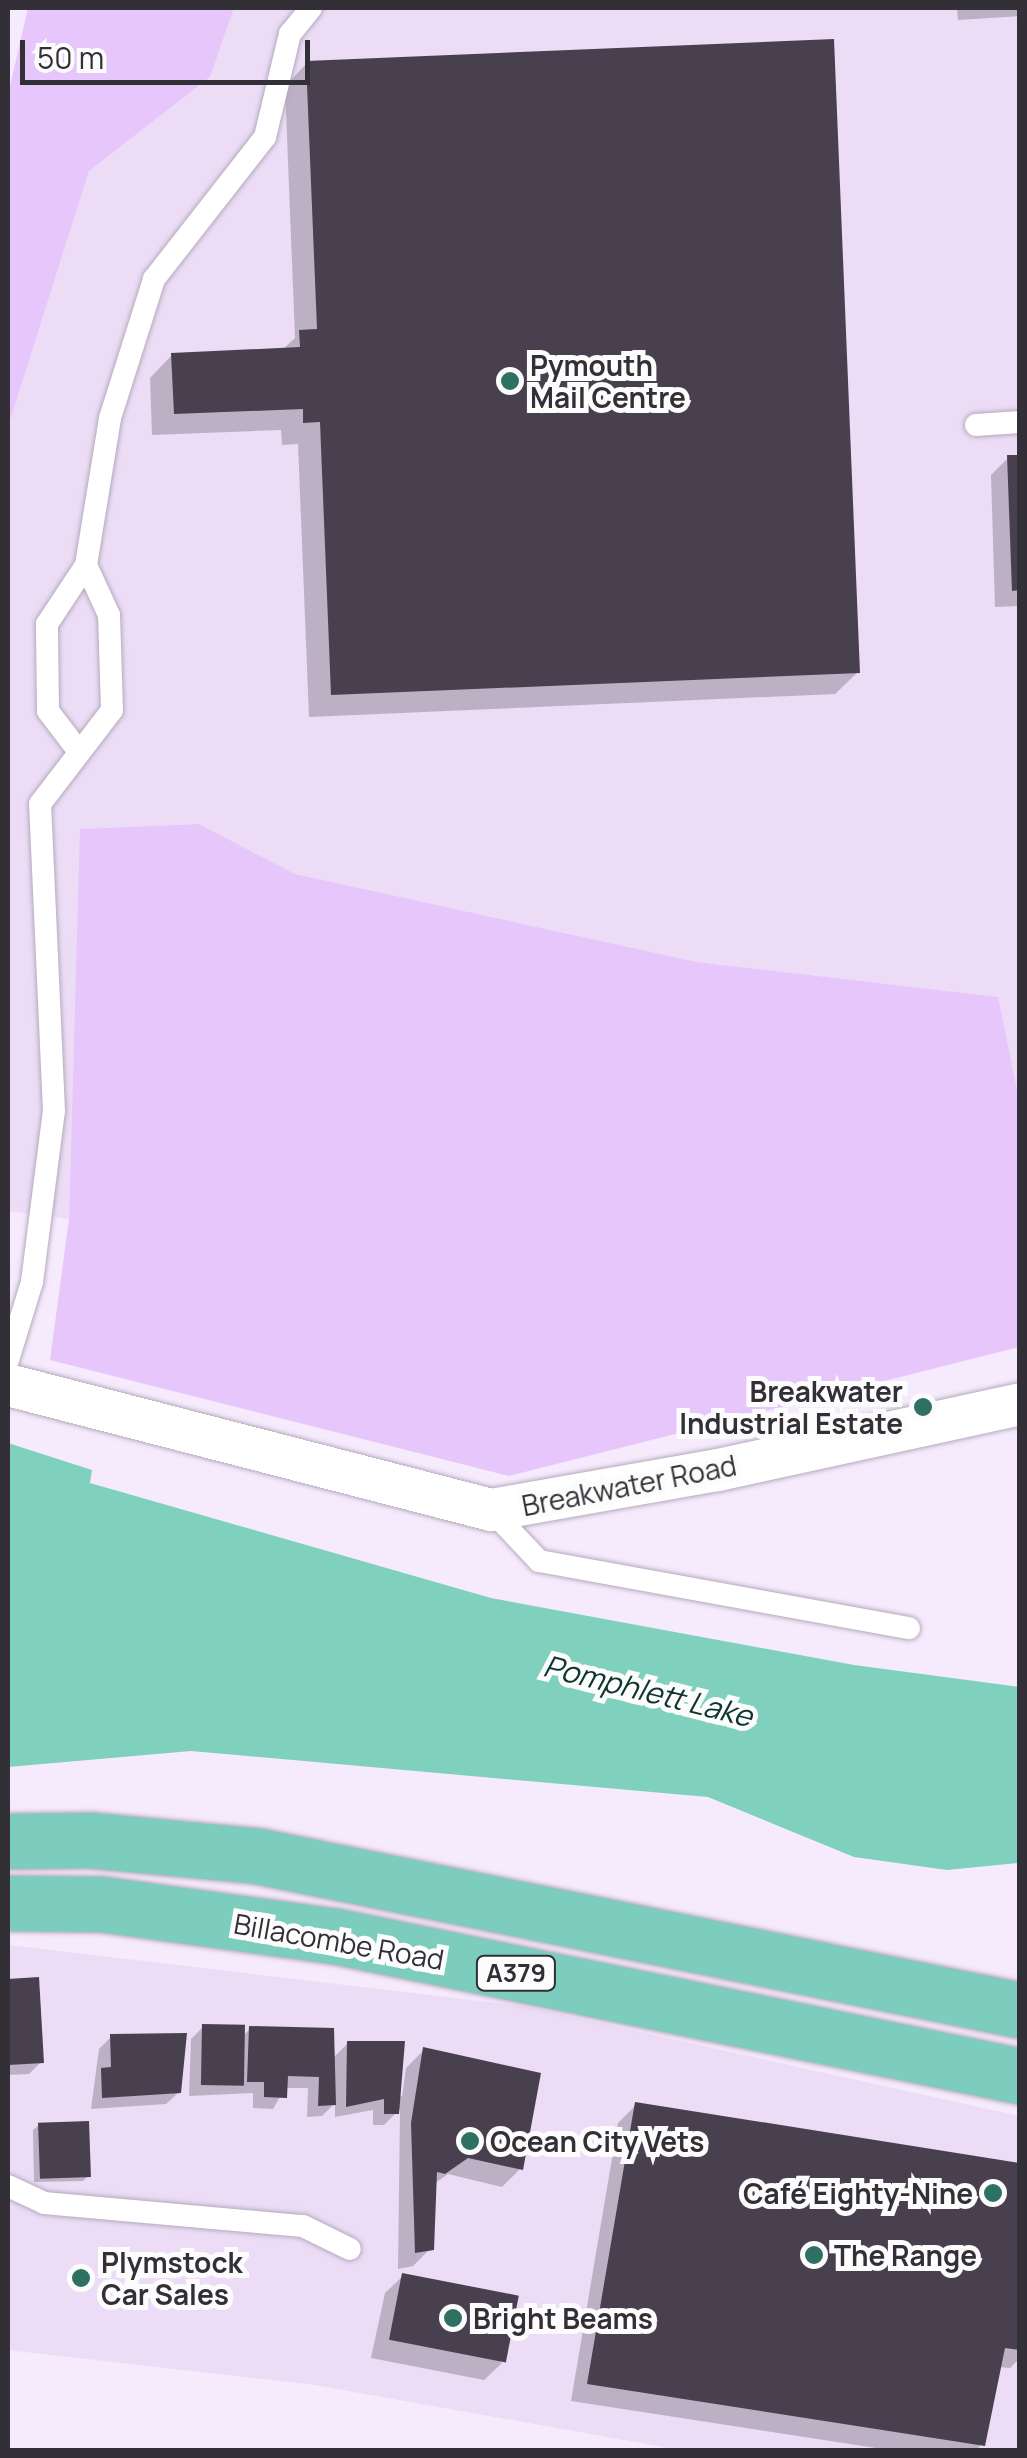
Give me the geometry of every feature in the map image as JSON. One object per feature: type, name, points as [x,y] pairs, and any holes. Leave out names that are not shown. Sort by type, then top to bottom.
[{"type":"main road","name":"A379","points":[[8,1840],[127,1844],[330,1871],[1020,2010]]},
{"type":"main road","points":[[318,1934],[330,1871]]},
{"type":"main road","name":"Billacombe Road","points":[[8,1904],[101,1904],[318,1934],[1020,2076]]},
{"type":"street","name":"Breakwater Road","points":[[8,1385],[491,1510],[718,1470],[1020,1404]]},
{"type":"lane","points":[[76,749],[48,711],[47,624],[86,566],[110,418],[154,278],[265,137],[290,34],[312,8]]},
{"type":"lane","points":[[976,425],[1020,422]]},
{"type":"lane","points":[[8,1360],[32,1282],[54,1111],[40,804],[76,749],[112,710],[109,615],[86,566]]},
{"type":"lane","points":[[491,1510],[539,1561],[909,1628]]},
{"type":"lane","points":[[8,2186],[62,2206],[303,2226],[350,2249]]},
{"type":"shaded area","points":[[28,8],[234,8],[210,77],[89,171],[8,427],[8,95]]},
{"type":"shaded area","points":[[234,8],[1019,8],[1019,1099],[997,997],[697,962],[295,874],[199,824],[81,829],[69,1219],[8,1211],[8,427],[89,171],[210,77]]},
{"type":"shaded area","points":[[199,824],[295,874],[697,962],[998,997],[1019,1099],[1019,1347],[509,1476],[50,1360],[69,1219],[80,829]]},
{"type":"shaded area","points":[[8,1945],[523,2006],[1019,2116],[1019,2450],[680,2450],[315,2385],[8,2350]]},
{"type":"water","name":"Pomphlett Lake","points":[[8,1443],[92,1470],[90,1483],[491,1598],[854,1665],[1019,1687],[1019,1863],[947,1870],[854,1857],[708,1797],[191,1751],[8,1767]]},
{"type":"building","name":"Pymouth Mail Centre","points":[[834,39],[860,673],[331,695],[320,422],[303,423],[303,409],[174,414],[171,353],[300,347],[299,330],[317,329],[306,61]]},
{"type":"building","points":[[1007,455],[1020,455],[1020,590],[1012,591]]},
{"type":"building","points":[[39,1977],[44,2063],[8,2065],[8,1979]]},
{"type":"building","points":[[202,2024],[245,2025],[244,2086],[201,2085]]},
{"type":"building","points":[[249,2026],[334,2028],[336,2105],[318,2106],[319,2077],[288,2076],[287,2098],[264,2097],[264,2082],[247,2082]]},
{"type":"building","points":[[187,2033],[181,2093],[102,2098],[101,2068],[111,2067],[110,2034]]},
{"type":"building","points":[[347,2041],[405,2041],[399,2114],[384,2114],[384,2099],[346,2107]]},
{"type":"building","name":"Ocean City Vets","points":[[423,2047],[541,2073],[523,2170],[468,2158],[445,2174],[437,2172],[434,2250],[415,2253],[411,2123]]},
{"type":"building","name":"The Range","points":[[635,2102],[1020,2163],[1020,2350],[1005,2348],[985,2446],[587,2384]]},
{"type":"building","points":[[89,2121],[91,2177],[40,2179],[38,2123]]},
{"type":"building","name":"Bright Beams","points":[[402,2273],[519,2296],[506,2362],[389,2340]]},
{"type":"place","name":"Pymouth Mail Centre","points":[[510,381]]},
{"type":"place","name":"Breakwater Industrial Estate","points":[[923,1407]]},
{"type":"place","name":"Ocean City Vets","points":[[470,2141]]},
{"type":"place","name":"Café Eighty-Nine","points":[[993,2193]]},
{"type":"place","name":"The Range","points":[[814,2255]]},
{"type":"place","name":"Plymstock Car Sales","points":[[81,2278]]},
{"type":"place","name":"Bright Beams","points":[[453,2318]]}]
